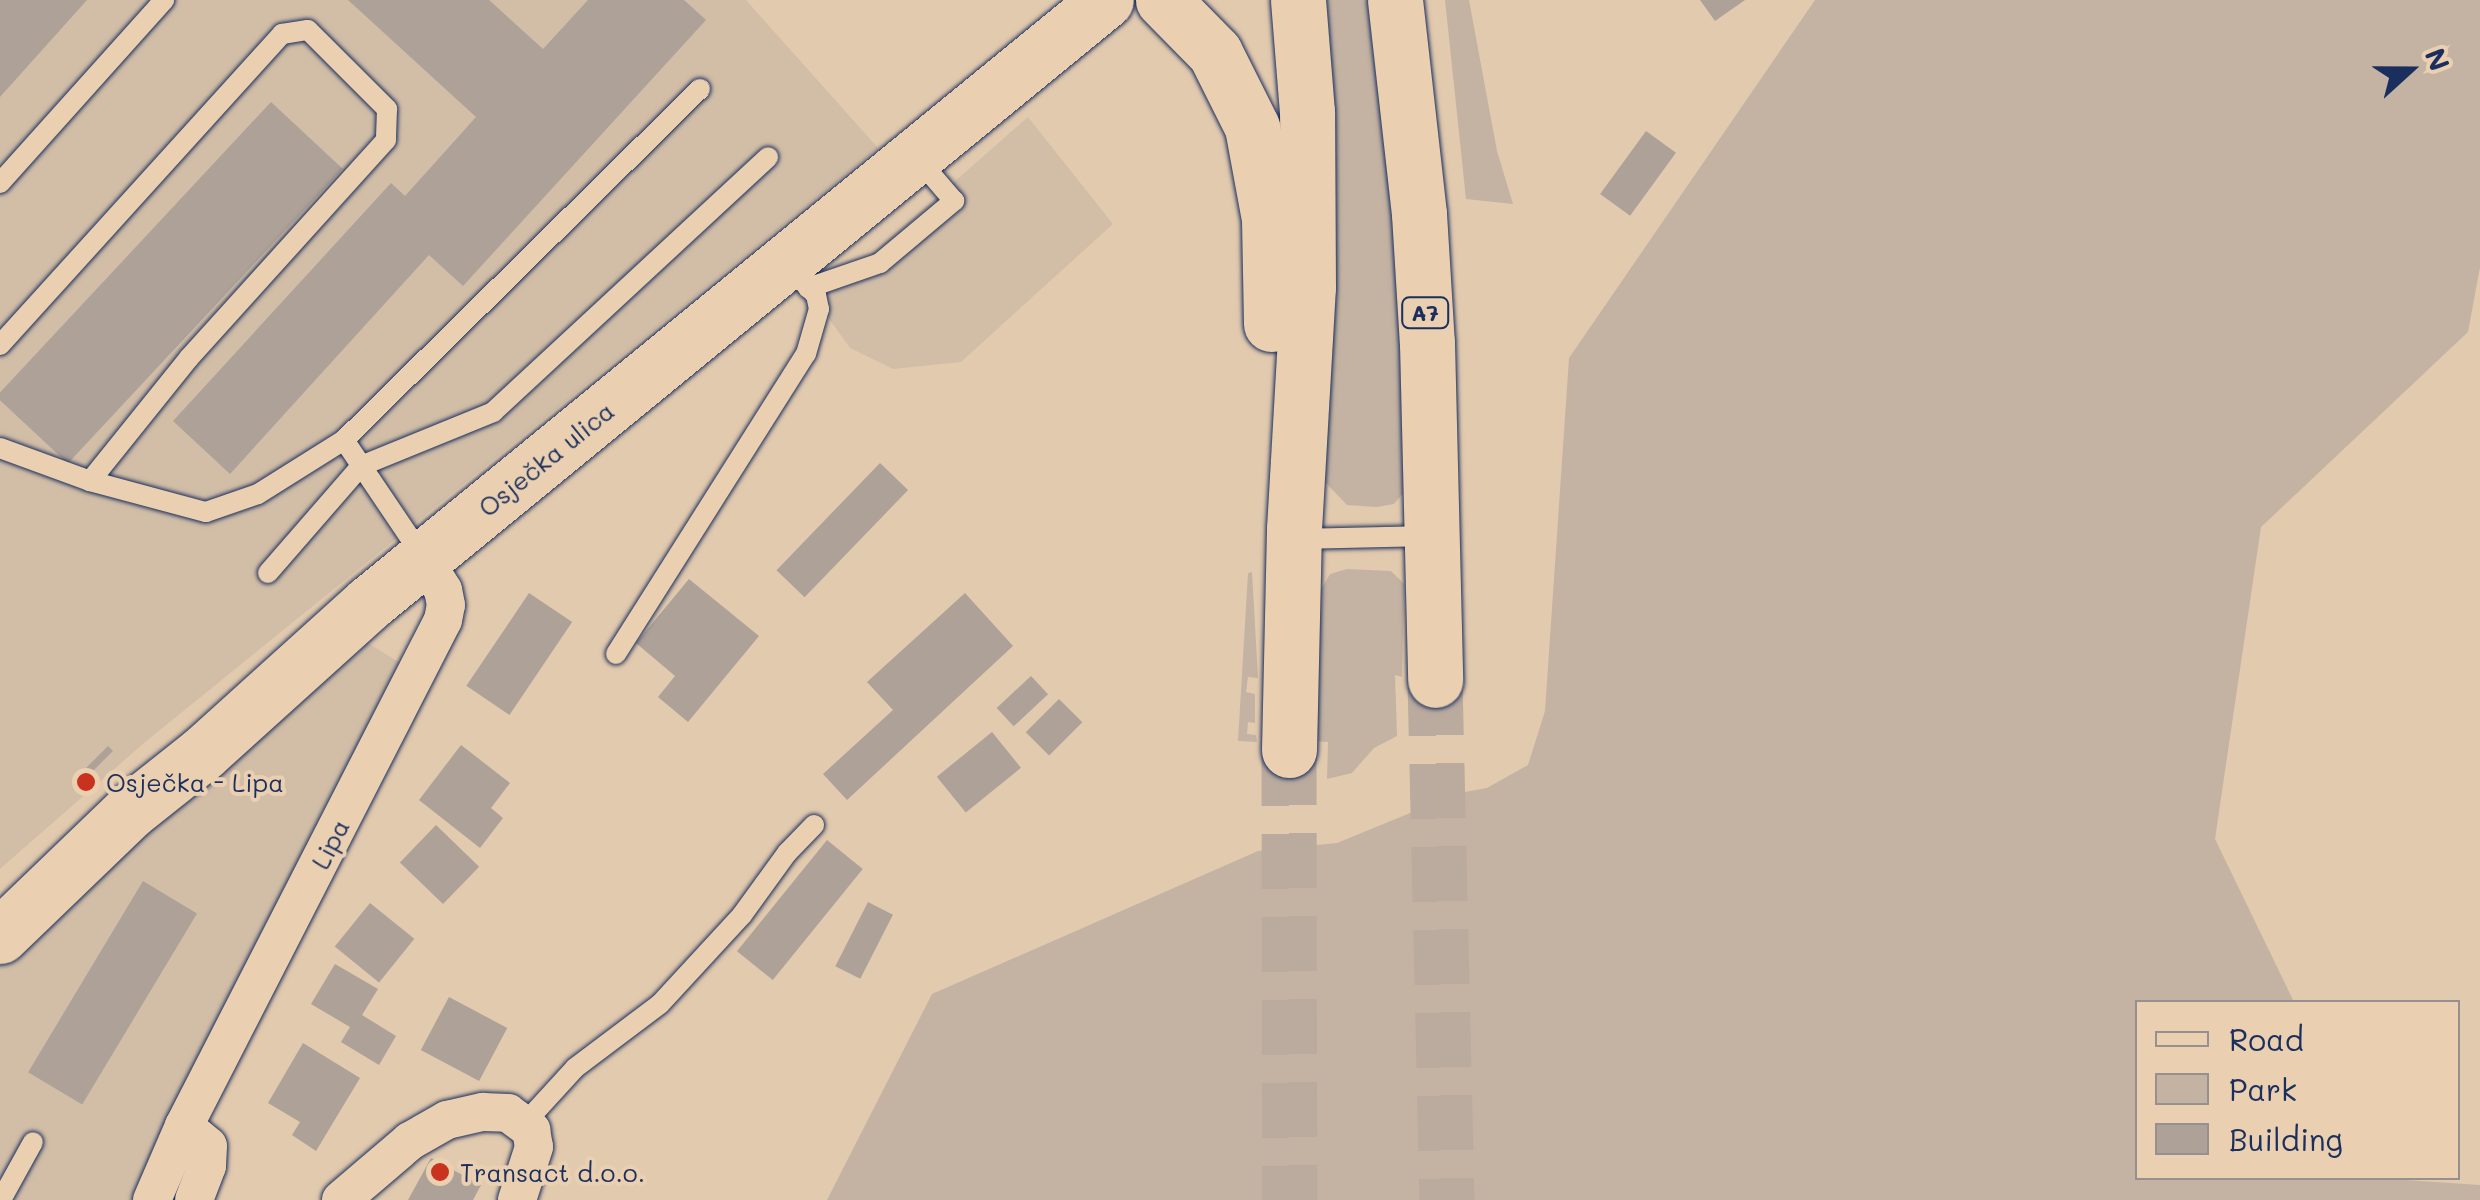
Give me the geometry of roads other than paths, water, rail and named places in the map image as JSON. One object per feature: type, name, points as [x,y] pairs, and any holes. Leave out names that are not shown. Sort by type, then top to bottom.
[{"type":"main road","name":"Osječka ulica","points":[[0,936],[130,811],[424,559],[796,275],[914,154],[1106,0]]},
{"type":"main road","points":[[1289,750],[1294,534],[1308,287],[1307,112],[1298,0]]},
{"type":"main road","name":"A7","points":[[1396,0],[1422,251],[1435,680]]},
{"type":"main road","points":[[1428,0],[1453,268],[1458,557],[1452,588],[1431,626]]},
{"type":"main road","points":[[1180,16],[1240,96],[1260,162],[1268,220],[1274,450],[1294,534]]},
{"type":"street","name":"Lipa","points":[[152,1200],[184,1126],[443,620],[443,590],[424,559]]},
{"type":"street","points":[[340,1200],[410,1140],[447,1120],[483,1112],[508,1113],[531,1130],[534,1147],[517,1200]]},
{"type":"street","points":[[184,1126],[208,1146],[208,1166],[194,1200]]},
{"type":"lane","points":[[0,183],[164,0]]},
{"type":"lane","points":[[0,346],[282,34],[308,30],[387,109],[386,140],[189,358],[90,481]]},
{"type":"lane","points":[[0,448],[90,481],[206,512],[281,482],[344,440],[700,89]]},
{"type":"lane","points":[[268,573],[361,466],[493,412],[768,157]]},
{"type":"lane","points":[[616,654],[806,354],[819,309],[816,296],[796,275]]},
{"type":"lane","points":[[344,440],[424,559]]},
{"type":"lane","points":[[1294,534],[1431,536]]},
{"type":"lane","points":[[523,1124],[574,1068],[660,1004],[742,915],[787,852],[814,825]]},
{"type":"lane","points":[[0,1200],[33,1142]]},
{"type":"tunnel","points":[[1435,680],[1447,1200]]},
{"type":"tunnel","points":[[1289,750],[1290,1200]]},
{"type":"place","name":"Osječka - Lipa","points":[[86,782]]},
{"type":"place","name":"Transact d.o.o.","points":[[440,1172]]}]
